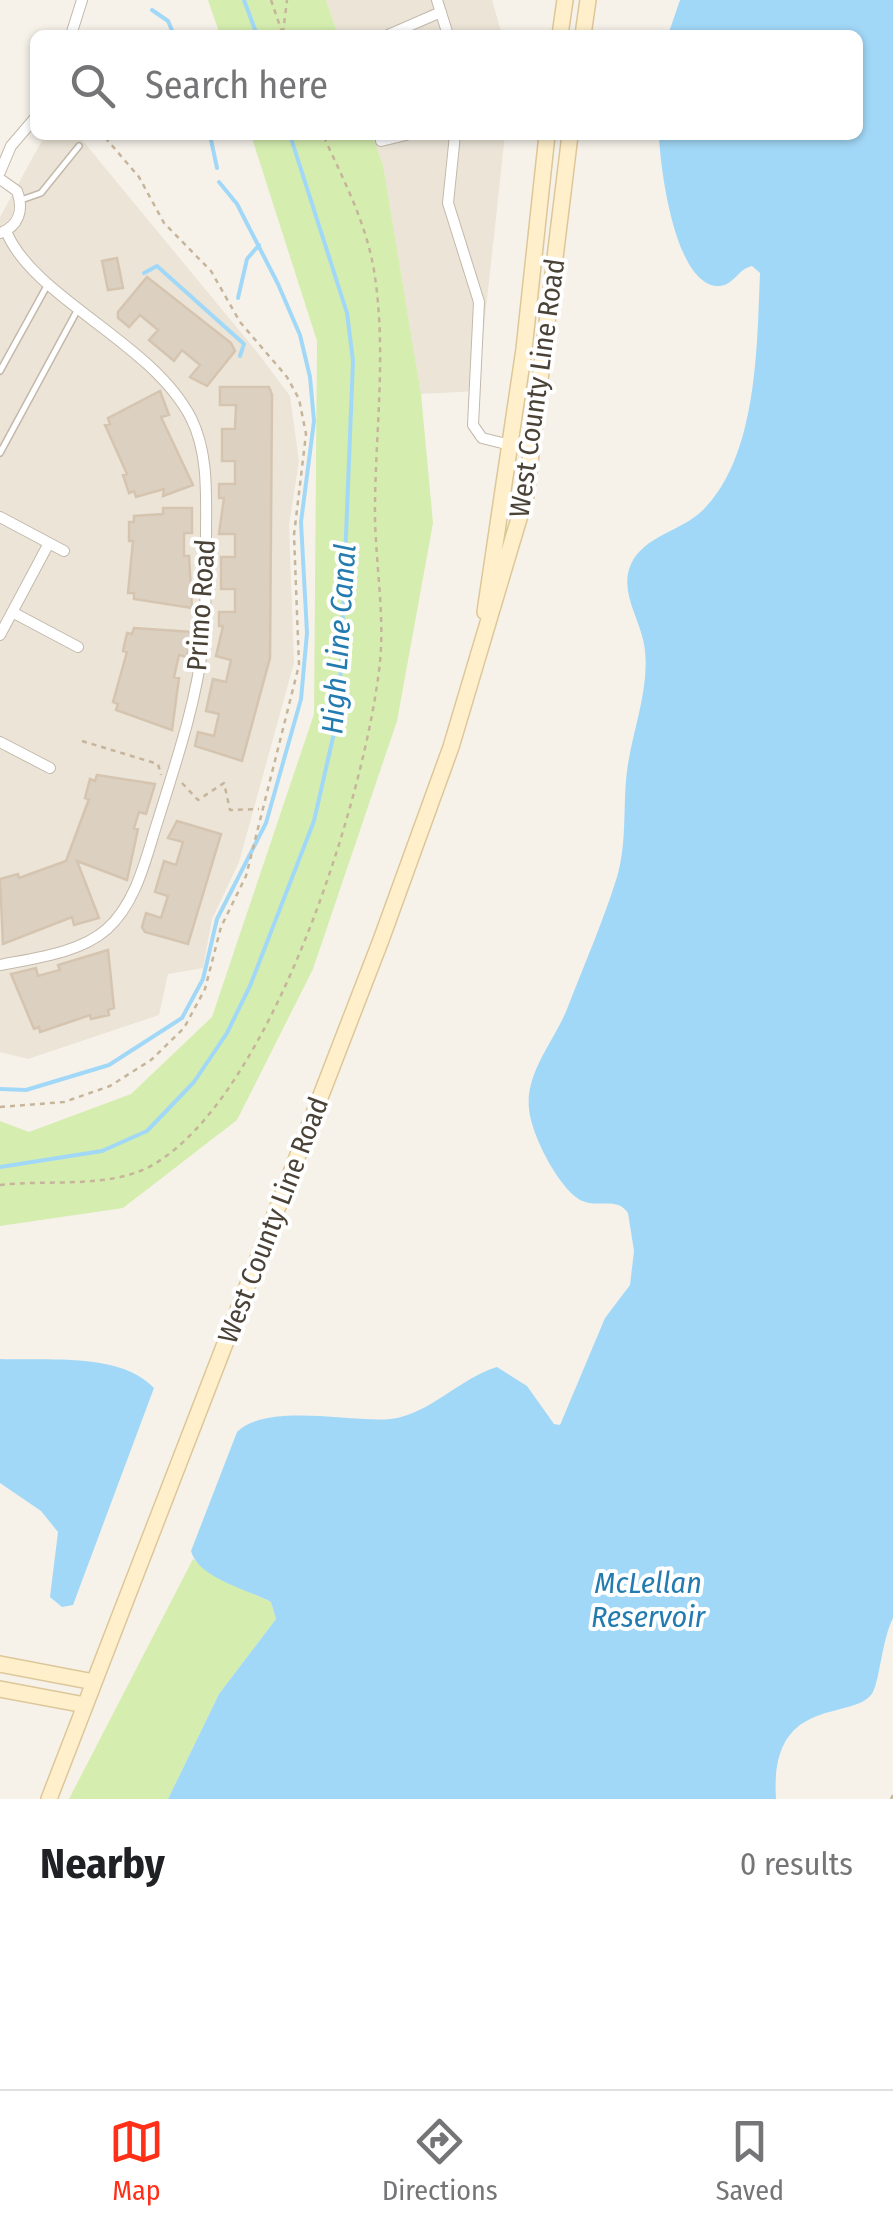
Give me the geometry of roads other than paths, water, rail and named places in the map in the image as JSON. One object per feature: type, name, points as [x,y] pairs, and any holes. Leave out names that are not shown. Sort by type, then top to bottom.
[{"type":"main road","points":[[561,30],[565,0]]},
{"type":"main road","points":[[584,30],[588,0]]},
{"type":"main road","name":"West County Line Road","points":[[483,636],[546,140]]},
{"type":"main road","name":"West County Line Road","points":[[49,1799],[381,940],[450,747],[526,494],[569,140]]},
{"type":"main road","points":[[0,1664],[94,1682]]},
{"type":"main road","points":[[0,1689],[85,1705]]},
{"type":"street","points":[[73,30],[82,0]]},
{"type":"street","points":[[437,0],[447,30]]},
{"type":"street","points":[[400,30],[442,12]]},
{"type":"street","points":[[3,232],[18,218],[21,200],[0,175],[11,146],[30,124]]},
{"type":"street","points":[[381,142],[388,140]]},
{"type":"street","points":[[454,140],[448,203],[479,302],[473,425],[486,440],[510,445]]},
{"type":"street","name":"Primo Road","points":[[0,965],[85,944],[120,914],[142,869],[180,750],[203,639],[206,492],[195,428],[163,378],[49,282],[14,250],[3,232]]},
{"type":"street","points":[[0,517],[64,551]]},
{"type":"street","points":[[0,635],[49,543]]},
{"type":"street","points":[[12,612],[78,647]]},
{"type":"street","points":[[0,742],[50,768]]},
{"type":"lane","points":[[21,200],[41,193],[79,146]]},
{"type":"lane","points":[[0,371],[49,282]]},
{"type":"lane","points":[[0,454],[79,306]]},
{"type":"water","name":"McLellan Reservoir","points":[[680,0],[893,0],[893,1618],[875,1686],[864,1701],[799,1726],[786,1741],[777,1765],[776,1799],[168,1799],[219,1694],[276,1619],[271,1602],[203,1569],[191,1551],[237,1432],[251,1423],[289,1416],[405,1416],[497,1367],[527,1386],[554,1424],[560,1425],[605,1318],[630,1285],[634,1251],[628,1213],[618,1205],[580,1200],[563,1184],[535,1132],[529,1095],[537,1068],[564,1017],[594,941],[620,863],[628,764],[646,659],[627,584],[631,564],[654,540],[702,511],[720,488],[734,461],[751,399],[760,273],[752,266],[720,286],[704,282],[692,268],[673,224],[660,140],[863,140],[863,30],[670,30]]},
{"type":"water","points":[[0,1359],[103,1364],[140,1376],[154,1388],[73,1605],[62,1607],[50,1597],[58,1532],[41,1511],[0,1483]]},
{"type":"waterway","name":"High Line Canal","points":[[244,0],[255,30]]},
{"type":"waterway","points":[[152,10],[168,21],[172,30]]},
{"type":"waterway","points":[[211,140],[217,168]]},
{"type":"waterway","name":"High Line Canal","points":[[0,1167],[102,1151],[147,1131],[194,1082],[227,1033],[250,986],[314,821],[339,711],[353,361],[347,313],[292,140]]},
{"type":"waterway","points":[[0,1089],[26,1090],[109,1065],[182,1018],[203,979],[217,919],[266,823],[301,699],[307,633],[301,522],[314,421],[310,377],[300,335],[278,284],[237,204],[219,182]]},
{"type":"waterway","points":[[238,298],[247,259],[259,245]]},
{"type":"waterway","points":[[144,273],[157,266],[244,344],[240,356]]}]
